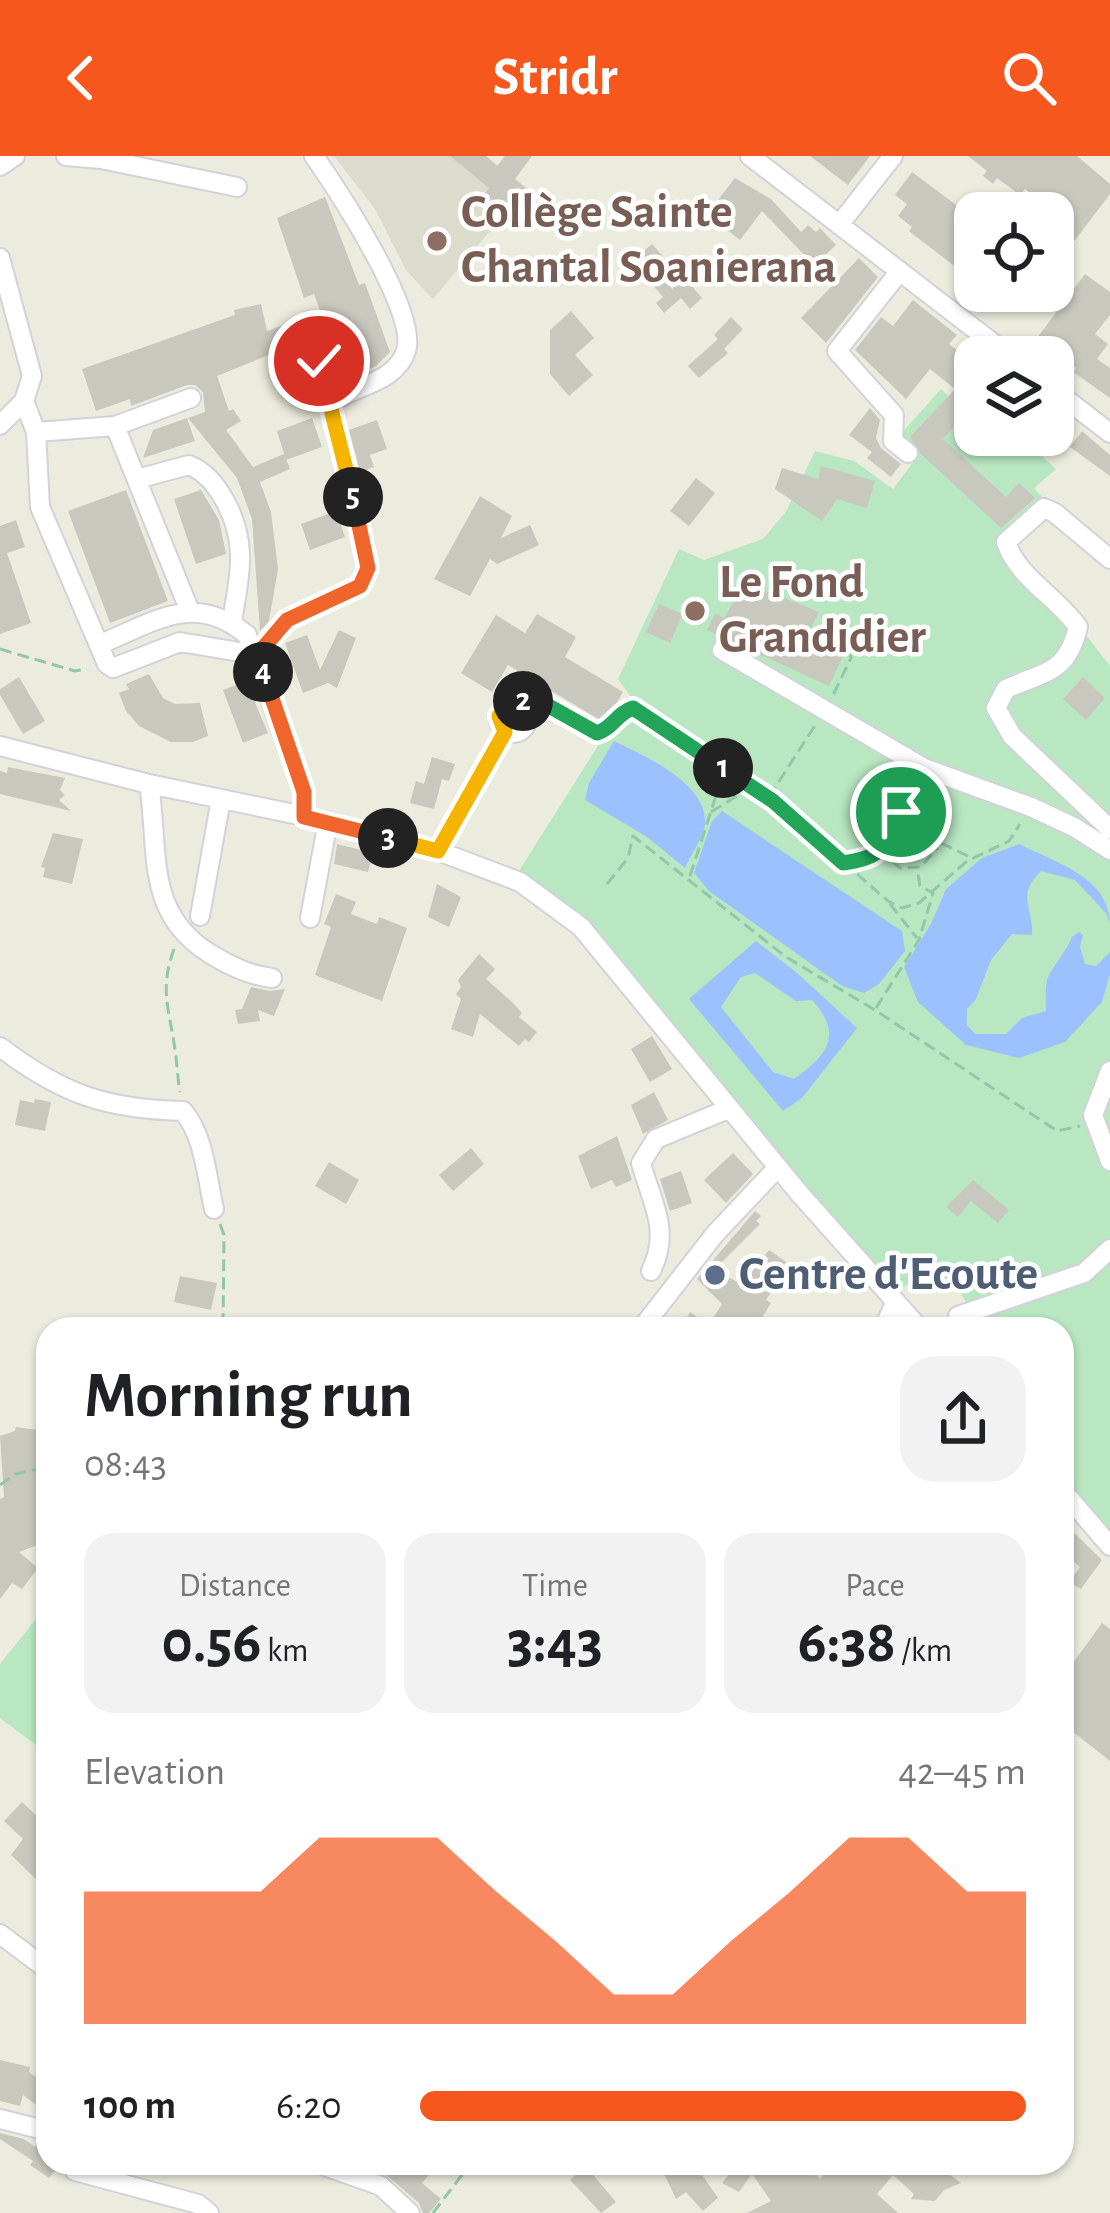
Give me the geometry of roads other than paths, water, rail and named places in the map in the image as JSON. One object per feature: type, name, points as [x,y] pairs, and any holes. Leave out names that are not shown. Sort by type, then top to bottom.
[{"type":"street","points":[[0,166],[14,156]]},
{"type":"street","points":[[66,156],[237,187]]},
{"type":"street","points":[[314,156],[355,213],[404,319],[407,344],[406,353],[387,376],[330,404]]},
{"type":"street","points":[[750,156],[985,336]]},
{"type":"street","points":[[839,224],[893,156]]},
{"type":"street","points":[[0,258],[32,376],[24,401],[0,425]]},
{"type":"street","points":[[900,271],[837,351],[894,415],[893,441],[908,453]]},
{"type":"street","points":[[257,655],[287,620],[360,586],[368,568],[319,361]]},
{"type":"street","points":[[36,432],[115,426],[191,398]]},
{"type":"street","points":[[24,401],[36,432],[40,507],[106,664],[113,668],[180,642],[257,655]]},
{"type":"street","points":[[1074,405],[1110,433]]},
{"type":"street","points":[[115,426],[189,609]]},
{"type":"street","points":[[137,479],[189,465],[212,477],[241,550],[232,622]]},
{"type":"street","points":[[1110,560],[1044,508],[1006,542],[1013,562],[1063,606],[1078,627],[1072,651],[1054,671],[1006,689],[996,708],[1012,736],[1110,829]]},
{"type":"street","points":[[100,644],[189,609],[232,622],[247,635],[257,655],[304,792],[304,817]]},
{"type":"street","points":[[722,650],[924,768],[1024,804],[1110,850]]},
{"type":"street","points":[[438,851],[505,732],[499,716],[506,706],[519,706]]},
{"type":"street","points":[[0,746],[149,784],[328,820],[438,851],[520,882],[581,927],[728,1109],[909,1317]]},
{"type":"street","points":[[149,784],[160,888],[169,915],[200,948],[247,974],[272,978]]},
{"type":"street","points":[[200,916],[221,799]]},
{"type":"street","points":[[310,918],[328,820]]},
{"type":"street","points":[[0,1047],[42,1079],[75,1095],[110,1105],[183,1111],[200,1148],[214,1209]]},
{"type":"street","points":[[1110,1071],[1093,1115],[1110,1162]]},
{"type":"street","points":[[651,1270],[660,1252],[663,1228],[641,1163],[656,1139],[728,1109]]},
{"type":"street","points":[[650,1317],[715,1234],[778,1168]]},
{"type":"street","points":[[958,1316],[1084,1273],[1110,1249]]},
{"type":"street","points":[[890,1317],[896,1303]]},
{"type":"street","points":[[1074,1504],[1110,1546]]},
{"type":"street","points":[[0,1934],[36,1961]]},
{"type":"street","points":[[0,2119],[36,2128]]},
{"type":"street","points":[[90,2175],[198,2204],[209,2213]]},
{"type":"street","points":[[350,2175],[381,2186],[410,2213]]},
{"type":"water","points":[[614,741],[671,772],[696,795],[705,823],[685,868],[647,837],[585,800],[589,783]]},
{"type":"water","points":[[722,811],[902,931],[905,951],[879,984],[864,993],[842,986],[709,891],[694,873],[712,821]]},
{"type":"water","points":[[1019,844],[1090,883],[1108,908],[1110,924],[1106,913],[1075,880],[1041,871],[1027,895],[1032,935],[1012,934],[991,960],[976,999],[967,1009],[967,1025],[975,1034],[1006,1034],[1022,1018],[1046,1011],[1049,976],[1071,937],[1079,932],[1085,964],[1096,966],[1110,952],[1110,974],[1102,1002],[1065,1042],[1019,1058],[966,1045],[918,1002],[904,967],[946,889],[982,858]]},
{"type":"water","points":[[756,941],[857,1028],[802,1098],[783,1111],[689,999]],"holes":[[[755,973],[796,1001],[812,1000],[829,1034],[823,1053],[794,1079],[773,1072],[721,1007],[741,977]]]},
{"type":"place","name":"Collège Sainte Chantal Soanierana","points":[[437,241]]},
{"type":"place","name":"Le Fond Grandidier","points":[[695,611]]},
{"type":"place","name":"Centre d'Ecoute","points":[[715,1275]]}]
